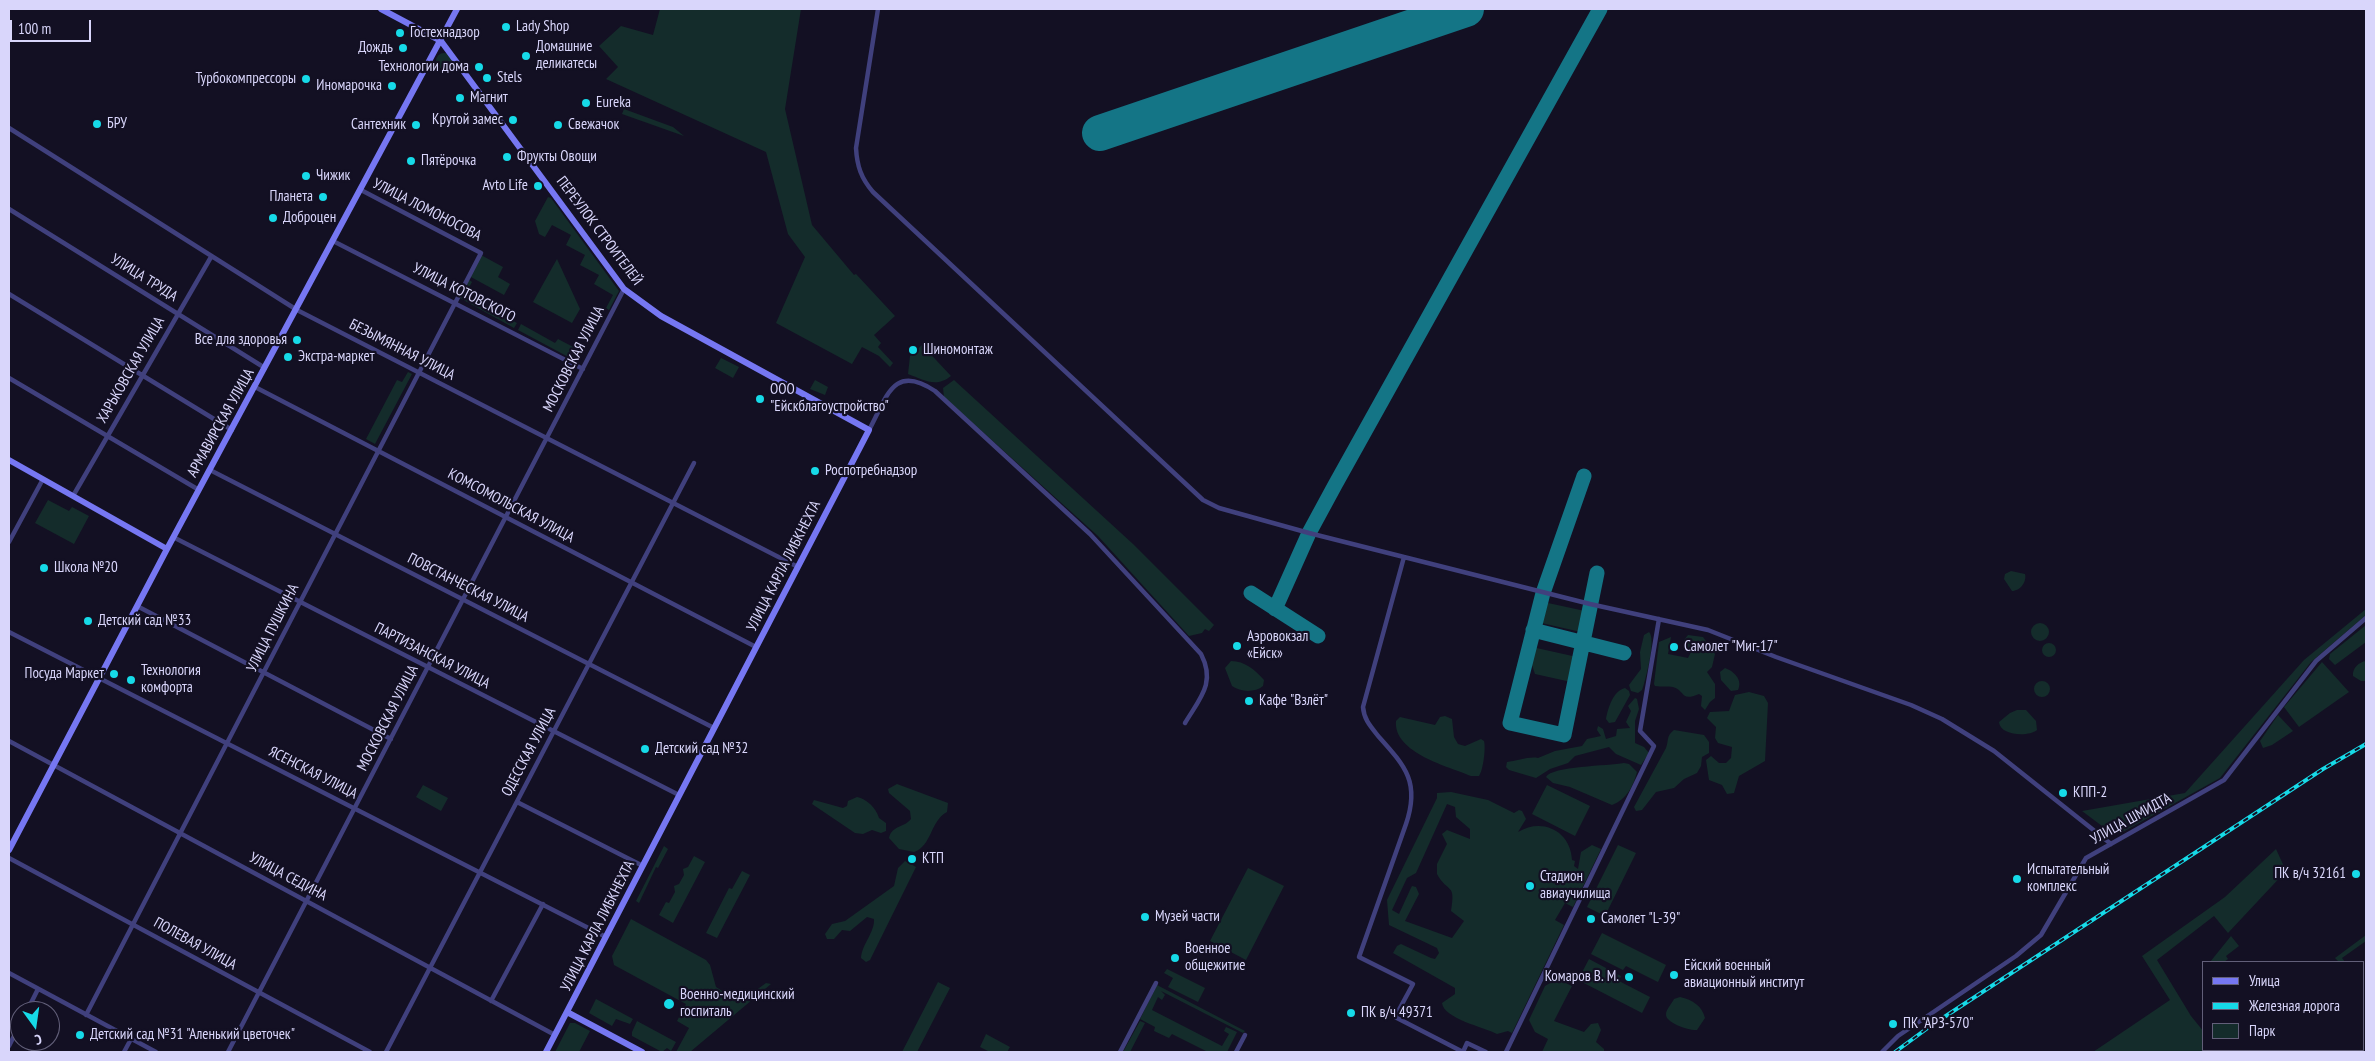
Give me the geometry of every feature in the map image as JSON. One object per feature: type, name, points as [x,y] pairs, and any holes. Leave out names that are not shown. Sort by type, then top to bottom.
[{"type":"street","name":"ПЕРЕУЛОК СТРОИТЕЛЕЙ","points":[[381,9],[441,41],[624,289],[661,316],[869,430]]},
{"type":"street","name":"АРМАВИРСКАЯ УЛИЦА","points":[[9,850],[173,537],[297,310],[457,9]]},
{"type":"street","points":[[878,9],[856,148],[860,173],[873,192],[1203,500],[1219,508],[1404,557],[1590,604],[1708,630],[1776,658],[1911,705],[1942,719],[2016,767],[2111,844]]},
{"type":"street","name":"БЕЗЫМЯННАЯ УЛИЦА","points":[[9,128],[297,310],[798,567]]},
{"type":"street","name":"УЛИЦА ЛОМОНОСОВА","points":[[361,190],[481,253]]},
{"type":"street","name":"УЛИЦА ТРУДА","points":[[9,209],[265,368]]},
{"type":"street","name":"УЛИЦА КОТОВСКОГО","points":[[333,242],[583,369]]},
{"type":"street","name":"УЛИЦА ПУШКИНА","points":[[86,1015],[481,253]]},
{"type":"street","name":"ХАРЬКОВСКАЯ УЛИЦА","points":[[72,496],[211,257]]},
{"type":"street","name":"МОСКОВСКАЯ УЛИЦА","points":[[228,1052],[624,289]]},
{"type":"street","points":[[9,294],[232,430]]},
{"type":"street","points":[[9,378],[199,490]]},
{"type":"street","name":"УЛИЦА КАРЛА ЛИБКНЕХТА","points":[[546,1052],[869,430],[895,384],[911,380],[925,385],[1090,534],[1201,654],[1206,666],[1208,680],[1185,723]]},
{"type":"street","name":"КОМСОМОЛЬСКАЯ УЛИЦА","points":[[255,387],[756,647]]},
{"type":"street","points":[[9,460],[167,549]]},
{"type":"street","name":"ОДЕССКАЯ УЛИЦА","points":[[386,1052],[694,463]]},
{"type":"street","name":"ПОВСТАНЧЕСКАЯ УЛИЦА","points":[[210,470],[714,728]]},
{"type":"street","points":[[9,542],[43,479]]},
{"type":"street","name":"ПАРТИЗАНСКАЯ УЛИЦА","points":[[173,537],[679,795]]},
{"type":"street","points":[[1404,557],[1363,707],[1365,718],[1370,727],[1405,768],[1412,790],[1412,802],[1359,957],[1412,984],[1396,1017],[1463,1052],[1468,1043],[1486,1052]]},
{"type":"street","points":[[137,606],[391,739]]},
{"type":"street","name":"УЛИЦА ШМИДТА","points":[[1882,1052],[1898,1036],[2038,939],[2048,926],[2086,858],[2224,780],[2316,661],[2366,618]]},
{"type":"street","points":[[1506,1052],[1654,746],[1640,731],[1659,619]]},
{"type":"street","name":"ЯСЕНСКАЯ УЛИЦА","points":[[9,632],[606,937]]},
{"type":"street","name":"УЛИЦА СЕДИНА","points":[[9,741],[555,1035]]},
{"type":"street","points":[[517,802],[643,866]]},
{"type":"street","name":"ПОЛЕВАЯ УЛИЦА","points":[[9,858],[370,1052]]},
{"type":"street","points":[[491,1001],[543,904]]},
{"type":"street","points":[[9,973],[156,1052]]},
{"type":"street","points":[[1120,1052],[1156,983]]},
{"type":"street","points":[[32,1001],[38,989]]},
{"type":"street","points":[[567,1012],[642,1052]]},
{"type":"street","points":[[1236,1052],[1245,1035]]},
{"type":"street","points":[[124,1052],[131,1038]]},
{"type":"green space","points":[[660,9],[801,9],[785,109],[812,225],[854,275],[856,274],[895,316],[874,335],[881,343],[878,347],[893,363],[890,367],[879,356],[862,347],[852,364],[776,323],[805,257],[788,234],[766,152],[606,79],[618,67],[599,46],[621,26],[653,35]]},
{"type":"green space","points":[[444,53],[450,55],[452,61],[450,67],[444,69],[438,67],[436,61],[438,55]]},
{"type":"green space","points":[[624,109],[673,127],[684,136],[622,114]]},
{"type":"green space","points":[[548,197],[551,198],[619,291],[609,310],[606,308],[613,295],[594,284],[599,275],[580,265],[585,255],[566,245],[571,235],[552,225],[545,237],[539,234],[535,221]]},
{"type":"green space","points":[[481,255],[503,267],[498,277],[510,284],[504,295],[469,276]]},
{"type":"green space","points":[[557,259],[580,309],[572,323],[533,302]]},
{"type":"green space","points":[[468,279],[472,282],[465,295],[517,323],[514,328],[458,297]]},
{"type":"green space","points":[[521,324],[555,343],[558,339],[579,350],[574,360],[518,330]]},
{"type":"green space","points":[[922,345],[951,376],[940,382],[930,382],[908,374],[910,356]]},
{"type":"green space","points":[[721,358],[739,367],[733,378],[715,368]]},
{"type":"green space","points":[[408,372],[412,374],[375,444],[366,439],[397,380],[402,382]]},
{"type":"green space","points":[[815,380],[828,387],[825,395],[810,389]]},
{"type":"green space","points":[[954,380],[1133,544],[1214,625],[1209,631],[1205,629],[1202,633],[1189,636],[1098,536],[944,397],[943,388]]},
{"type":"green space","points":[[48,500],[69,511],[72,507],[89,516],[74,544],[35,523]]},
{"type":"green space","points":[[2011,571],[2025,574],[2024,583],[2015,591],[2012,591],[2004,579],[2005,574]]},
{"type":"green space","points":[[1548,603],[1585,611],[1581,632],[1537,622],[1542,606]]},
{"type":"green space","points":[[2366,609],[2366,615],[2311,662],[2220,778],[2121,833],[2110,832],[2082,811],[2185,793],[2304,660]]},
{"type":"green space","points":[[2040,623],[2046,626],[2049,632],[2046,638],[2040,641],[2034,638],[2031,632],[2034,626]]},
{"type":"green space","points":[[2366,625],[2366,642],[2335,665],[2329,659],[2330,654]]},
{"type":"green space","points":[[1649,632],[1652,642],[1650,656],[1642,690],[1638,693],[1631,691],[1629,685],[1641,669],[1640,652],[1644,635]]},
{"type":"green space","points":[[1688,635],[1703,637],[1715,654],[1712,667],[1707,672],[1715,684],[1715,698],[1705,710],[1701,706],[1702,696],[1699,694],[1689,697],[1673,687],[1655,686],[1654,684],[1659,642],[1671,637],[1668,654],[1688,658],[1691,652],[1684,640]]},
{"type":"green space","points":[[2046,643],[2052,643],[2056,650],[2052,657],[2046,657],[2042,653],[2042,647]]},
{"type":"green space","points":[[1532,647],[1577,657],[1571,682],[1535,674],[1529,656]]},
{"type":"green space","points":[[1231,661],[1245,664],[1253,670],[1264,680],[1263,686],[1256,690],[1248,691],[1239,690],[1232,686],[1225,668]]},
{"type":"green space","points":[[2366,661],[2366,681],[2361,681],[2353,676],[2354,670],[2359,664]]},
{"type":"green space","points":[[2322,662],[2349,692],[2299,727],[2284,707]]},
{"type":"green space","points":[[1725,668],[1737,676],[1738,690],[1731,691],[1721,680],[1720,672]]},
{"type":"green space","points":[[2042,681],[2050,689],[2042,697],[2034,689]]},
{"type":"green space","points":[[1625,688],[1629,691],[1630,695],[1615,722],[1609,723],[1606,719],[1612,700],[1617,693]]},
{"type":"green space","points":[[1749,692],[1764,696],[1768,703],[1765,761],[1739,776],[1734,793],[1727,794],[1722,785],[1709,780],[1706,760],[1711,756],[1719,763],[1726,763],[1731,758],[1732,747],[1718,743],[1715,738],[1716,727],[1707,718],[1710,712],[1729,711],[1735,695]]},
{"type":"green space","points":[[1635,698],[1637,699],[1639,709],[1635,721],[1635,743],[1644,747],[1649,753],[1641,765],[1616,754],[1609,747],[1575,756],[1568,763],[1550,769],[1536,778],[1509,770],[1506,767],[1507,762],[1538,758],[1555,751],[1582,746],[1587,739],[1601,736],[1597,730],[1598,726],[1603,729],[1606,739],[1616,736],[1617,729],[1630,728],[1626,722],[1631,711],[1628,706]]},
{"type":"green space","points":[[2017,710],[2026,710],[2036,721],[2037,730],[2028,734],[2015,734],[2009,733],[2001,727],[1999,722]]},
{"type":"green space","points":[[2278,715],[2293,731],[2272,745],[2263,748],[2260,741]]},
{"type":"green space","points":[[1445,716],[1452,719],[1454,737],[1458,744],[1465,746],[1481,739],[1484,741],[1484,759],[1479,776],[1471,776],[1424,757],[1404,742],[1398,732],[1396,721],[1400,717],[1435,725],[1440,717]]},
{"type":"green space","points":[[1674,730],[1704,735],[1709,742],[1709,753],[1702,757],[1701,766],[1697,773],[1684,779],[1674,788],[1656,792],[1642,810],[1636,811],[1634,807],[1666,748],[1671,732]]},
{"type":"green space","points":[[1629,764],[1637,772],[1628,792],[1621,800],[1612,805],[1570,787],[1553,783],[1546,777],[1550,773],[1569,769]]},
{"type":"green space","points":[[897,784],[948,803],[947,812],[937,821],[928,839],[920,849],[914,852],[899,849],[889,838],[895,829],[911,819],[910,811],[889,793],[888,789]]},
{"type":"green space","points":[[423,785],[448,798],[441,811],[416,797]]},
{"type":"green space","points":[[1547,785],[1590,806],[1575,836],[1532,814]]},
{"type":"green space","points":[[1451,792],[1488,800],[1514,813],[1519,810],[1522,811],[1526,819],[1518,832],[1536,826],[1545,827],[1561,834],[1567,841],[1572,860],[1575,861],[1574,866],[1578,869],[1581,852],[1592,845],[1601,849],[1573,907],[1565,903],[1555,920],[1564,925],[1512,1033],[1508,1031],[1497,1034],[1450,1014],[1444,1009],[1442,1003],[1455,994],[1455,988],[1393,953],[1397,946],[1401,944],[1435,959],[1439,953],[1437,948],[1389,925],[1387,900],[1437,798],[1437,793]],"holes":[[[1447,804],[1455,807],[1456,817],[1470,829],[1470,839],[1447,830],[1442,834],[1447,844],[1437,864],[1437,874],[1452,892],[1451,911],[1464,921],[1452,938],[1405,921],[1419,894],[1416,887],[1412,886],[1399,914],[1392,910],[1407,878],[1416,873]]]},
{"type":"green space","points":[[857,797],[868,802],[873,807],[879,818],[886,823],[886,831],[881,833],[872,830],[863,834],[855,833],[812,804],[814,800],[843,808],[847,806],[848,801]]},
{"type":"green space","points":[[1618,845],[1636,853],[1605,916],[1587,907]]},
{"type":"green space","points":[[664,846],[668,849],[658,868],[656,867],[639,903],[636,901]]},
{"type":"green space","points":[[2276,849],[2286,871],[2228,933],[2214,916],[2157,960],[2191,1016],[2202,1030],[2202,1051],[2219,1052],[2093,1052],[2170,1000],[2142,956],[2225,897]]},
{"type":"green space","points":[[694,856],[705,862],[673,923],[659,915],[666,902],[669,903],[675,892],[674,886],[679,884],[684,875],[683,869],[688,867]]},
{"type":"green space","points":[[905,861],[916,867],[870,960],[866,962],[861,958],[873,929],[874,919],[867,917],[850,931],[842,930],[834,939],[827,939],[825,934],[832,924],[845,921],[894,886],[898,868]]},
{"type":"green space","points":[[1248,868],[1284,886],[1246,960],[1210,941]]},
{"type":"green space","points":[[742,871],[750,875],[717,938],[706,933],[729,888],[732,889]]},
{"type":"green space","points":[[631,919],[706,960],[710,965],[716,987],[736,1000],[744,999],[766,983],[771,984],[690,1052],[676,1052],[689,1028],[677,1021],[686,1004],[614,965],[612,956]]},
{"type":"green space","points":[[1602,933],[1666,965],[1658,982],[1626,966],[1623,970],[1591,954]]},
{"type":"green space","points":[[2366,935],[2366,941],[2342,958],[2344,961],[2338,961],[2335,958]]},
{"type":"green space","points":[[2231,936],[2239,946],[2226,956],[2228,959],[2225,961],[2211,961]]},
{"type":"green space","points":[[1589,959],[1621,976],[1619,981],[1650,997],[1642,1013],[1578,980]]},
{"type":"green space","points":[[1167,969],[1205,988],[1198,1002],[1168,987],[1173,978],[1164,973]]},
{"type":"green space","points":[[1557,979],[1572,986],[1554,1021],[1584,1032],[1591,1024],[1598,1023],[1601,1030],[1596,1042],[1604,1049],[1604,1052],[1542,1052],[1548,1039],[1535,1032],[1529,1020],[1545,986]]},
{"type":"green space","points":[[938,982],[950,988],[917,1052],[902,1052]]},
{"type":"green space","points":[[1157,985],[1245,1031],[1243,1033],[1161,991],[1165,995],[1162,1000],[1158,997],[1152,1010],[1222,1046],[1229,1034],[1224,1031],[1226,1027],[1237,1032],[1227,1052],[1208,1052],[1172,1034],[1169,1038],[1154,1031],[1155,1027],[1140,1019]]},
{"type":"green space","points":[[1680,997],[1696,1004],[1702,1010],[1705,1018],[1697,1030],[1678,1026],[1667,1017],[1667,1011],[1674,999]]},
{"type":"green space","points":[[596,999],[633,1019],[630,1024],[616,1019],[612,1026],[589,1013]]},
{"type":"green space","points":[[637,1021],[676,1042],[671,1051],[667,1048],[662,1052],[632,1036]]},
{"type":"green space","points":[[1140,1021],[1145,1023],[1130,1052],[1123,1052]]},
{"type":"green space","points":[[570,1023],[575,1023],[590,1031],[579,1052],[555,1052]]},
{"type":"green space","points":[[986,1034],[1010,1047],[1007,1052],[990,1052],[980,1047]]},
{"type":"taxiway","points":[[1275,609],[1309,533],[1600,9]]},
{"type":"taxiway","points":[[1584,476],[1543,593],[1510,723],[1564,735],[1597,573]]},
{"type":"taxiway","points":[[1251,593],[1318,636]]},
{"type":"taxiway","points":[[1533,630],[1624,653]]},
{"type":"runway","points":[[1100,133],[1466,9]]},
{"type":"railway","points":[[1895,1052],[1929,1027],[2323,769],[2366,744]]},
{"type":"place","name":"Lady Shop","points":[[506,27]]},
{"type":"place","name":"Гостехнадзор","points":[[400,33]]},
{"type":"place","name":"Дождь","points":[[403,48]]},
{"type":"place","name":"Домашние деликатесы","points":[[526,56]]},
{"type":"place","name":"Технологии дома","points":[[479,67]]},
{"type":"place","name":"Stels","points":[[487,78]]},
{"type":"place","name":"Турбокомпрессоры","points":[[306,79]]},
{"type":"place","name":"Иномарочка","points":[[392,86]]},
{"type":"place","name":"Магнит","points":[[460,98]]},
{"type":"place","name":"Eureka","points":[[586,103]]},
{"type":"place","name":"Крутой замес","points":[[513,120]]},
{"type":"place","name":"БРУ","points":[[97,124]]},
{"type":"place","name":"Сантехник","points":[[416,125]]},
{"type":"place","name":"Свежачок","points":[[558,125]]},
{"type":"place","name":"Фрукты Овощи","points":[[507,157]]},
{"type":"place","name":"Пятёрочка","points":[[411,161]]},
{"type":"place","name":"Чижик","points":[[306,176]]},
{"type":"place","name":"Avto Life","points":[[538,186]]},
{"type":"place","name":"Планета","points":[[323,197]]},
{"type":"place","name":"Доброцен","points":[[273,218]]},
{"type":"place","name":"Все для здоровья","points":[[297,340]]},
{"type":"place","name":"Шиномонтаж","points":[[913,350]]},
{"type":"place","name":"Экстра-маркет","points":[[288,357]]},
{"type":"place","name":"ООО \"Ейскблагоустройство\"","points":[[760,399]]},
{"type":"place","name":"Роспотребнадзор","points":[[815,471]]},
{"type":"place","name":"Школа №20","points":[[44,568]]},
{"type":"place","name":"Детский сад №33","points":[[88,621]]},
{"type":"place","name":"Аэровокзал «Ейск»","points":[[1237,646]]},
{"type":"place","name":"Самолет \"Миг-17\"","points":[[1674,647]]},
{"type":"place","name":"Посуда Маркет","points":[[114,674]]},
{"type":"place","name":"Технология комфорта","points":[[131,680]]},
{"type":"place","name":"Кафе \"Взлёт\"","points":[[1249,701]]},
{"type":"place","name":"Детский сад №32","points":[[645,749]]},
{"type":"place","name":"КПП-2","points":[[2063,793]]},
{"type":"place","name":"КТП","points":[[912,859]]},
{"type":"place","name":"ПК в/ч 32161","points":[[2356,874]]},
{"type":"place","name":"Испытательный комплекс","points":[[2017,879]]},
{"type":"place","name":"Стадион авиаучилища","points":[[1530,886]]},
{"type":"place","name":"Музей части","points":[[1145,917]]},
{"type":"place","name":"Самолет \"L-39\"","points":[[1591,919]]},
{"type":"place","name":"Военное общежитие","points":[[1175,958]]},
{"type":"place","name":"Ейский военный авиационный институт","points":[[1674,975]]},
{"type":"place","name":"Комаров В. М.","points":[[1629,977]]},
{"type":"place","name":"Военно-медицинский госпиталь","points":[[669,1004]]},
{"type":"place","name":"ПК в/ч 49371","points":[[1351,1013]]},
{"type":"place","name":"ПК \"АРЗ-570\"","points":[[1893,1024]]},
{"type":"place","name":"Детский сад №31 \"Аленький цветочек\"","points":[[80,1035]]}]
